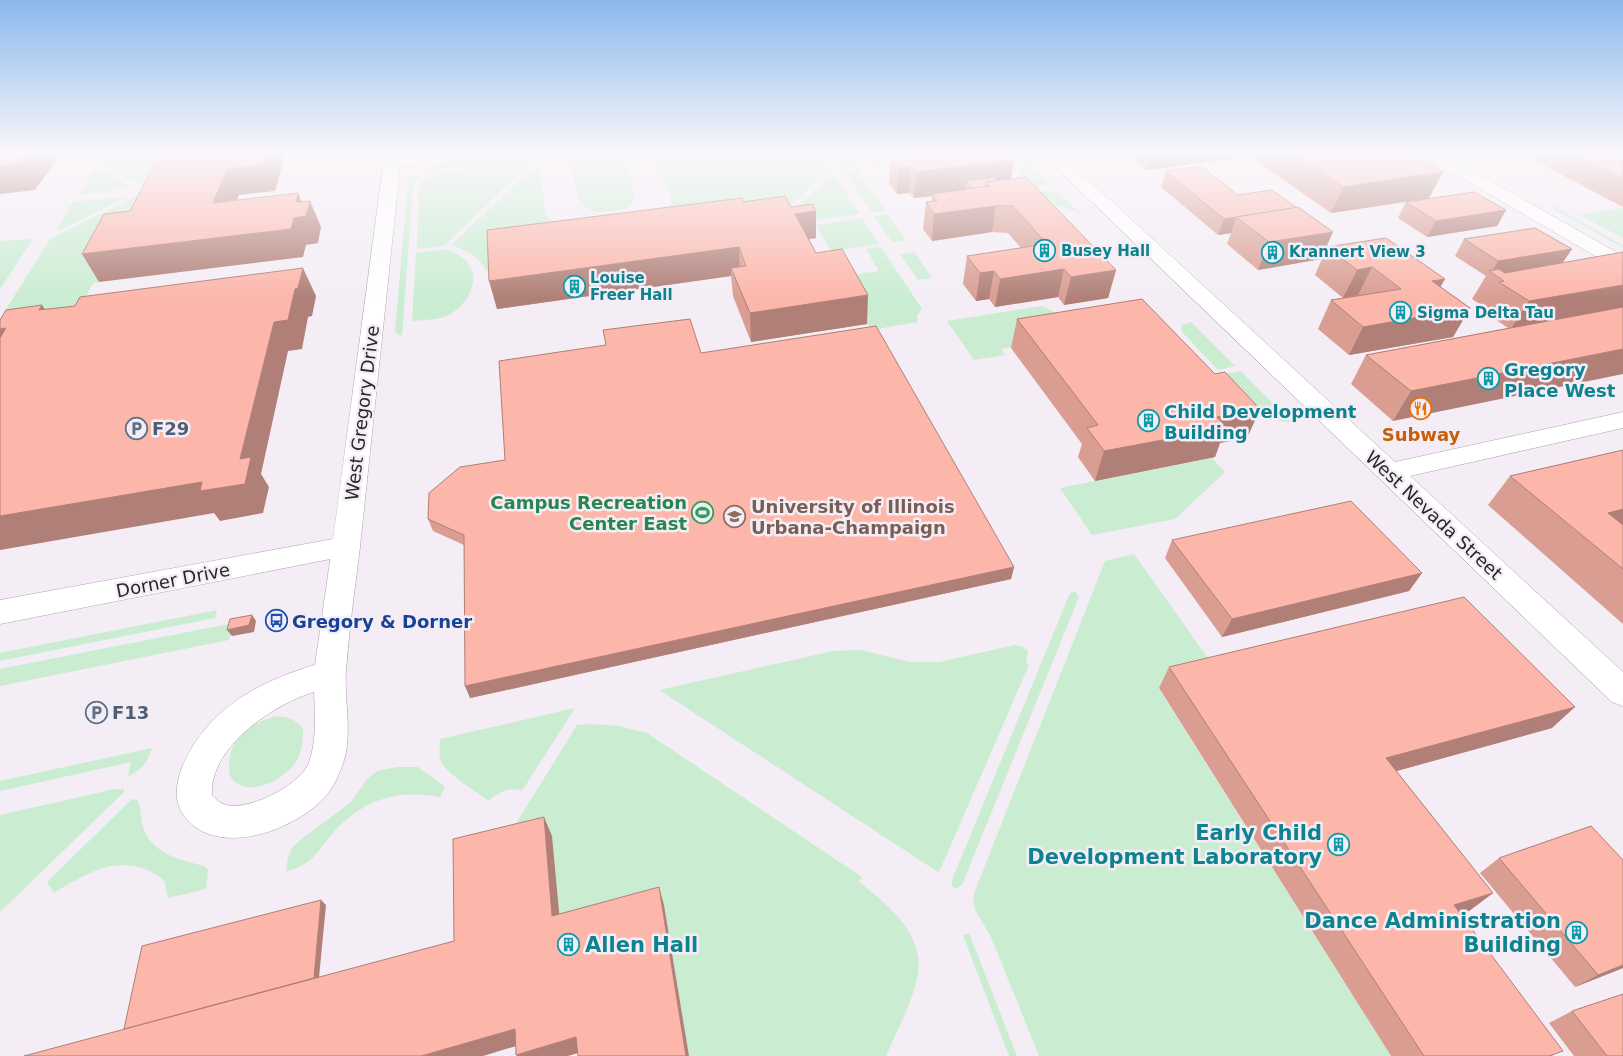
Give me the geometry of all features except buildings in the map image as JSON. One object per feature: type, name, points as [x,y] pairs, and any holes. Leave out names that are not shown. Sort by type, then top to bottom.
[{"type":"street","name":"West Gregory Drive","points":[[330,673],[291,686],[250,708],[218,735],[197,771],[193,786],[197,805],[212,818],[240,822],[271,815],[300,798],[319,778],[329,749],[330,673],[359,447],[387,201]]},
{"type":"street","name":"West Nevada Street","points":[[1100,201],[1623,692]]},
{"type":"street","points":[[1514,201],[1623,264]]},
{"type":"street","points":[[1388,472],[1623,420]]},
{"type":"street","name":"Dorner Drive","points":[[0,612],[346,547]]},
{"type":"green space","points":[[118,201],[65,228],[56,230],[73,202]]},
{"type":"green space","points":[[126,201],[136,201],[120,241],[99,282],[93,283],[72,323],[0,333],[0,319],[50,239]]},
{"type":"green space","points":[[406,201],[412,201],[402,336],[395,332]]},
{"type":"green space","points":[[419,201],[490,201],[444,246],[417,249]]},
{"type":"green space","points":[[498,201],[544,201],[546,214],[554,223],[495,270],[486,271],[484,266],[472,255],[451,245]]},
{"type":"green space","points":[[581,201],[633,201],[629,206],[620,210],[600,212],[590,210]]},
{"type":"green space","points":[[671,201],[796,201],[788,209],[669,210]]},
{"type":"green space","points":[[804,201],[852,201],[860,214],[794,223],[795,210]]},
{"type":"green space","points":[[864,201],[879,201],[886,211],[872,212]]},
{"type":"green space","points":[[1047,201],[1068,201],[1081,214]]},
{"type":"green space","points":[[1550,204],[1623,245],[1623,248],[1554,209]]},
{"type":"green space","points":[[1623,208],[1623,238],[1580,215]]},
{"type":"green space","points":[[888,215],[906,240],[892,242],[874,216]]},
{"type":"green space","points":[[862,218],[879,244],[831,251],[816,225]]},
{"type":"green space","points":[[32,240],[0,289],[0,241]]},
{"type":"green space","points":[[881,247],[922,309],[917,315],[918,322],[871,330],[841,277],[879,271],[866,249]]},
{"type":"green space","points":[[446,249],[462,257],[471,269],[473,277],[470,293],[459,308],[444,317],[412,321],[416,253]]},
{"type":"green space","points":[[915,252],[932,278],[918,280],[900,254]]},
{"type":"green space","points":[[1042,306],[1082,326],[1090,335],[1001,349],[1005,355],[974,360],[947,321]]},
{"type":"green space","points":[[1191,322],[1235,366],[1218,370],[1183,333],[1182,325]]},
{"type":"green space","points":[[1241,371],[1291,422],[1270,418],[1261,413],[1252,406],[1223,374]]},
{"type":"green space","points":[[1212,458],[1225,472],[1175,519],[1092,535],[1060,488]]},
{"type":"green space","points":[[1134,554],[1219,674],[1159,689],[1391,1056],[1039,1056],[991,937],[975,910],[973,896],[1105,561]]},
{"type":"green space","points":[[1075,591],[1079,597],[962,885],[955,889],[952,885],[952,880],[1070,593]]},
{"type":"green space","points":[[217,610],[215,618],[0,661],[0,653]]},
{"type":"green space","points":[[233,623],[229,640],[0,686],[0,669]]},
{"type":"green space","points":[[1015,645],[1023,647],[1028,651],[1026,664],[1029,665],[938,872],[659,690],[833,651],[861,650],[910,662],[939,662]]},
{"type":"green space","points":[[575,708],[522,791],[513,789],[504,791],[489,801],[454,776],[440,759],[440,739]]},
{"type":"green space","points":[[276,716],[291,719],[303,729],[301,751],[298,758],[291,768],[268,784],[250,787],[242,786],[235,782],[230,774],[230,755],[233,746],[243,732],[250,727]]},
{"type":"green space","points":[[577,725],[618,726],[647,733],[862,877],[859,882],[902,921],[916,946],[919,959],[918,974],[909,1005],[886,1056],[689,1056],[664,905],[561,933],[519,845],[517,822]]},
{"type":"green space","points":[[152,748],[137,772],[128,776],[131,762],[0,791],[0,781]]},
{"type":"green space","points":[[397,767],[418,767],[445,787],[440,797],[424,795],[394,796],[368,805],[343,822],[308,861],[286,872],[291,849],[300,840],[350,803],[368,778],[377,771]]},
{"type":"green space","points":[[115,789],[124,789],[124,792],[0,912],[0,815]]},
{"type":"green space","points":[[132,799],[137,800],[139,803],[143,827],[153,844],[176,858],[204,866],[208,870],[206,889],[168,898],[164,880],[150,871],[135,866],[122,865],[94,871],[54,893],[47,882]]},
{"type":"green space","points":[[969,933],[1017,1056],[1009,1056],[963,935]]},
{"type":"place","name":"Busey Hall","points":[[1045,251]]},
{"type":"place","name":"Krannert View 3","points":[[1273,252]]},
{"type":"place","name":"Louise Freer Hall","points":[[574,287]]},
{"type":"place","name":"Sigma Delta Tau","points":[[1401,313]]},
{"type":"place","name":"Gregory Place West","points":[[1488,379]]},
{"type":"place","name":"Subway","points":[[1421,409]]},
{"type":"place","name":"Child Development Building","points":[[1148,421]]},
{"type":"place","name":"F29","points":[[136,428]]},
{"type":"place","name":"Campus Recreation Center East","points":[[703,512]]},
{"type":"place","name":"University of Illinois Urbana-Champaign","points":[[735,516]]},
{"type":"place","name":"Gregory & Dorner","points":[[276,621]]},
{"type":"place","name":"F13","points":[[96,712]]},
{"type":"place","name":"Early Child Development Laboratory","points":[[1338,845]]},
{"type":"place","name":"Dance Administration Building","points":[[1577,933]]},
{"type":"place","name":"Allen Hall","points":[[569,945]]}]
